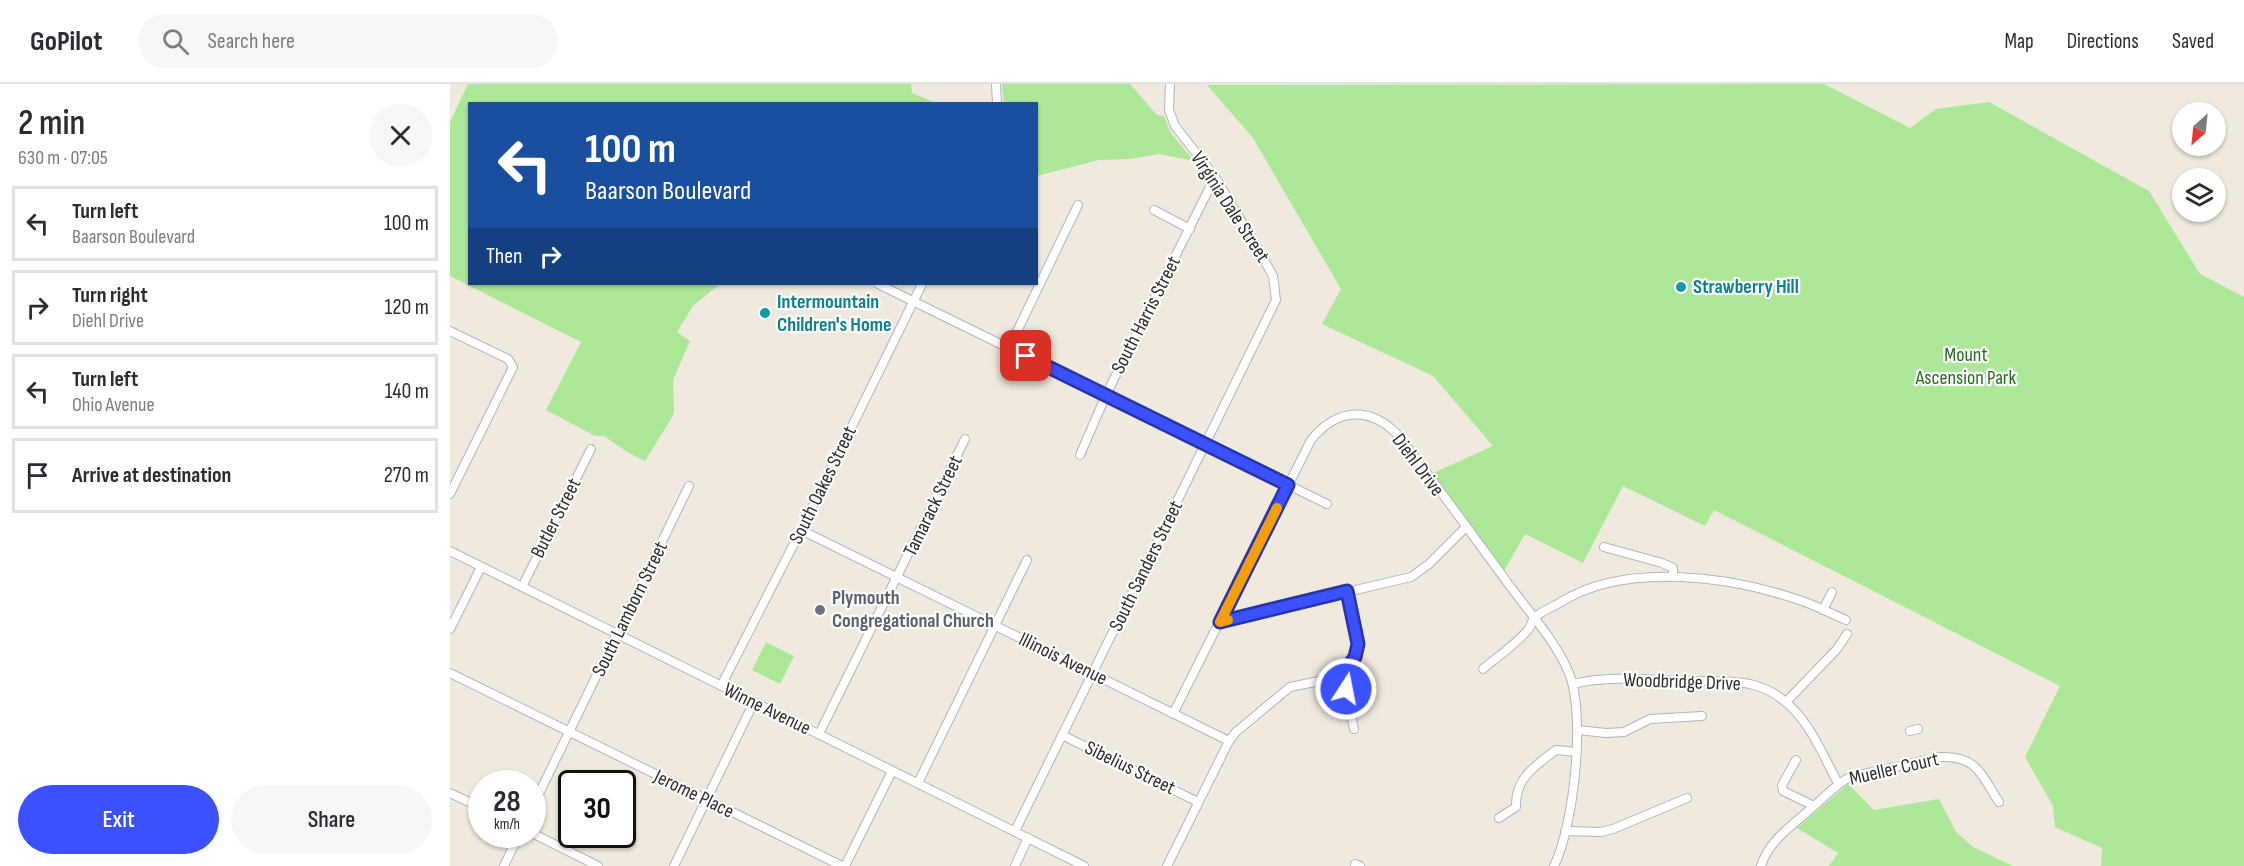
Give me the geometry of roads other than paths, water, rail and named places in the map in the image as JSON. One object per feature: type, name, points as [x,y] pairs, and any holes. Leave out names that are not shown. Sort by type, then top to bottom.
[{"type":"street","points":[[996,84],[997,102]]},
{"type":"street","name":"Virginia Dale Street","points":[[1170,84],[1169,110],[1174,126],[1215,177],[1273,276],[1276,300]]},
{"type":"street","name":"South Harris Street","points":[[1080,455],[1106,395],[1215,177]]},
{"type":"street","points":[[1009,348],[1078,205]]},
{"type":"street","points":[[1154,210],[1190,229]]},
{"type":"street","points":[[880,285],[1327,504]]},
{"type":"street","name":"South Oakes Street","points":[[721,686],[922,285]]},
{"type":"street","name":"South Sanders Street","points":[[1014,831],[1276,300]]},
{"type":"street","points":[[450,331],[512,363],[512,370],[450,494]]},
{"type":"street","name":"Diehl Drive","points":[[1173,714],[1311,440],[1337,417],[1346,415],[1369,417],[1385,424],[1398,435],[1564,662],[1573,684],[1577,710],[1577,752],[1565,831],[1554,866]]},
{"type":"street","name":"Tamarack Street","points":[[819,734],[966,439]]},
{"type":"street","name":"Butler Street","points":[[522,587],[591,449]]},
{"type":"street","name":"South Lamborn Street","points":[[546,780],[689,486]]},
{"type":"street","points":[[1220,622],[1411,577],[1421,572],[1466,526]]},
{"type":"street","name":"Illinois Avenue","points":[[801,530],[1229,741]]},
{"type":"street","points":[[1604,547],[1662,563],[1673,568],[1673,577]]},
{"type":"street","name":"Winne Avenue","points":[[450,551],[1084,866]]},
{"type":"street","points":[[918,783],[1027,560]]},
{"type":"street","points":[[450,629],[481,567]]},
{"type":"street","points":[[1483,669],[1529,629],[1534,618],[1569,597],[1594,586],[1626,579],[1673,577],[1768,590],[1798,599],[1846,620]]},
{"type":"street","points":[[1167,866],[1229,741],[1290,687],[1343,674],[1355,657],[1358,644],[1347,591]]},
{"type":"street","points":[[1823,610],[1832,592]]},
{"type":"street","points":[[1786,702],[1837,649],[1847,634]]},
{"type":"street","name":"Jerome Place","points":[[450,673],[843,866]]},
{"type":"street","points":[[1343,674],[1354,729]]},
{"type":"street","name":"Woodbridge Drive","points":[[1573,684],[1592,680],[1728,682],[1749,684],[1766,689],[1786,702],[1798,715],[1838,783]]},
{"type":"street","points":[[674,866],[754,702]]},
{"type":"street","points":[[1578,730],[1624,732],[1650,719],[1702,716]]},
{"type":"street","name":"Sibelius Street","points":[[1062,735],[1198,802]]},
{"type":"street","points":[[1499,818],[1516,807],[1516,794],[1524,777],[1533,767],[1556,750],[1577,752]]},
{"type":"street","name":"Mueller Court","points":[[1838,783],[1850,777],[1941,757],[1956,756],[1968,760],[1975,766],[1999,802]]},
{"type":"street","points":[[1796,760],[1782,785],[1783,791],[1814,806]]},
{"type":"street","points":[[843,866],[892,771]]},
{"type":"street","points":[[1761,866],[1764,857],[1780,835],[1838,783]]},
{"type":"street","points":[[450,793],[468,801]]},
{"type":"street","points":[[1565,831],[1601,832],[1613,829],[1687,798]]},
{"type":"street","points":[[1015,866],[1028,838]]},
{"type":"street","points":[[546,840],[598,866]]},
{"type":"street","points":[[504,866],[512,848]]},
{"type":"place","name":"Strawberry Hill","points":[[1681,287]]},
{"type":"place","name":"Intermountain Children's Home","points":[[765,313]]},
{"type":"place","name":"Plymouth Congregational Church","points":[[820,610]]},
{"type":"park label","name":"Mount Ascension Park","points":[[1966,366]]}]
